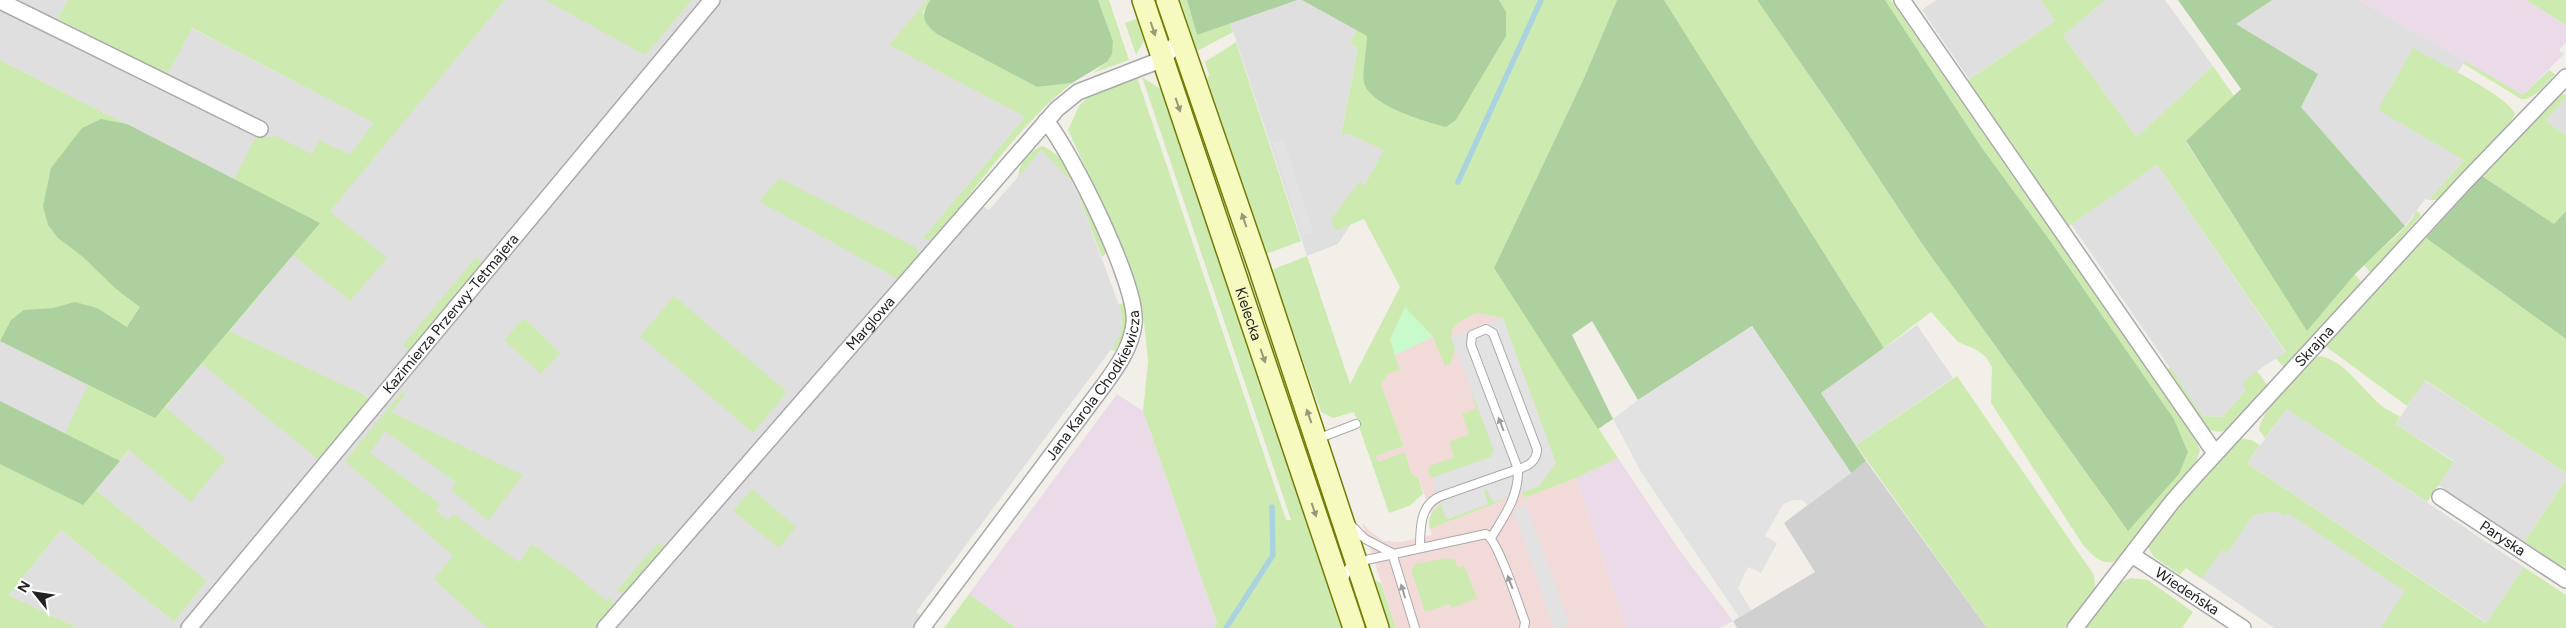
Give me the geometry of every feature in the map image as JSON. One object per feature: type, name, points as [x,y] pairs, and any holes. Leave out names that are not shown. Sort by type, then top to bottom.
[{"type":"main road","name":"Kielecka","points":[[1143,0],[1354,628]]},
{"type":"main road","name":"Kielecka","points":[[1167,0],[1197,83],[1317,439],[1378,628]]},
{"type":"street","name":"Kazimierza Przerwy-Tetmajera","points":[[189,628],[712,0]]},
{"type":"street","points":[[1902,0],[2215,453]]},
{"type":"street","points":[[0,1],[260,129]]},
{"type":"street","name":"Marglowa","points":[[605,628],[1046,121],[1078,92],[1163,59],[1181,38]]},
{"type":"street","points":[[1163,59],[1183,69],[1197,83]]},
{"type":"street","name":"Skrajna","points":[[2075,628],[2172,502],[2215,453],[2465,182],[2566,77]]},
{"type":"street","name":"Jana Karola Chodkiewicza","points":[[922,628],[1109,379],[1124,356],[1131,338],[1134,308],[1120,261],[1063,146],[1046,121]]},
{"type":"street","name":"Paryska","points":[[2440,498],[2566,580]]},
{"type":"street","name":"Wiedeńska","points":[[2132,555],[2242,628]]},
{"type":"lane","points":[[1420,548],[1419,530],[1423,516],[1434,498],[1518,469],[1531,464],[1535,459],[1537,449],[1493,333],[1486,329],[1472,335],[1471,345],[1518,469],[1518,483],[1514,498],[1491,538]]},
{"type":"lane","points":[[1317,439],[1356,424]]},
{"type":"lane","points":[[1340,508],[1357,532],[1392,554],[1414,628]]},
{"type":"lane","points":[[1343,596],[1345,575],[1348,569],[1357,562],[1486,534],[1491,538],[1525,622],[1524,628]]},
{"type":"shaded area","points":[[0,0],[67,0],[50,35],[159,89],[191,28],[394,133],[505,0],[927,0],[890,45],[1025,117],[961,193],[989,210],[1041,150],[1074,184],[1122,313],[1121,336],[916,612],[936,628],[78,628],[9,595],[61,530],[174,622],[207,581],[96,490],[320,223],[0,60]]},
{"type":"shaded area","points":[[1302,0],[1357,30],[1350,43],[1358,48],[1341,134],[1348,134],[1396,155],[1338,244],[1307,256],[1230,22]]},
{"type":"shaded area","points":[[1936,0],[2041,0],[2055,21],[1969,79],[1922,10]]},
{"type":"shaded area","points":[[2105,0],[2165,0],[2213,66],[2137,137],[2063,36]]},
{"type":"shaded area","points":[[2272,0],[2359,0],[2465,61],[2457,74],[2413,49],[2464,160],[2429,200],[2425,199],[2405,226],[2301,107],[2235,24]]},
{"type":"shaded area","points":[[2359,0],[2526,0],[2566,25],[2566,42],[2559,50],[2564,54],[2523,95]]},
{"type":"shaded area","points":[[2566,98],[2566,135],[2544,121]]},
{"type":"shaded area","points":[[1284,140],[1313,232],[1302,236],[1273,143]]},
{"type":"shaded area","points":[[2157,165],[2286,353],[2264,366],[2243,383],[2246,390],[2222,417],[2203,416],[2071,224]]},
{"type":"shaded area","points":[[1476,313],[1503,318],[1524,498],[1576,478],[1626,628],[1396,628],[1362,523],[1384,541],[1401,542],[1432,535],[1430,529],[1509,498],[1446,519],[1441,504],[1431,514],[1419,479],[1411,473],[1405,453],[1378,463],[1376,456],[1404,446],[1381,384],[1388,374],[1400,370],[1390,339],[1452,330],[1458,323]]},
{"type":"shaded area","points":[[1503,318],[1556,463],[1539,486],[1493,502],[1486,489],[1484,492],[1488,504],[1446,519],[1432,478],[1491,457],[1494,450],[1451,337]]},
{"type":"shaded area","points":[[1917,325],[1953,378],[1856,445],[1821,393]]},
{"type":"shaded area","points":[[1752,326],[1851,473],[1808,505],[1802,500],[1793,500],[1783,504],[1765,536],[1777,543],[1761,573],[1748,567],[1738,588],[1751,610],[1739,617],[1641,472],[1613,419],[1638,400]]},
{"type":"shaded area","points":[[0,341],[89,385],[65,434],[0,401]]},
{"type":"shaded area","points":[[2424,380],[2566,473],[2566,479],[2524,542],[2438,485],[2454,461],[2396,424]]},
{"type":"shaded area","points":[[1117,394],[1143,411],[1217,623],[1214,628],[1016,628],[969,594]]},
{"type":"shaded area","points":[[2287,409],[2524,567],[2487,623],[2247,463]]},
{"type":"shaded area","points":[[1618,458],[1680,551],[1733,621],[1720,628],[1626,628],[1576,478]]},
{"type":"shaded area","points":[[1866,461],[1987,628],[1737,628],[1733,621],[1815,572],[1784,523]]},
{"type":"shaded area","points":[[2219,467],[2461,628],[2274,628],[2154,546]]},
{"type":"shaded area","points":[[1526,505],[1570,625],[1561,628],[1554,628],[1513,510]]},
{"type":"green space","points":[[67,0],[505,0],[330,211],[387,258],[350,301],[293,255],[229,331],[362,394],[369,400],[319,460],[202,364],[165,407],[226,459],[191,502],[129,450],[96,490],[207,581],[174,622],[61,530],[9,595],[78,628],[0,628],[0,401],[65,433],[88,385],[0,341],[0,60],[234,179],[255,138],[276,136],[312,154],[319,140],[350,154],[374,123],[192,28],[167,75],[58,19]]},
{"type":"green space","points":[[545,0],[692,0],[645,55]]},
{"type":"green space","points":[[927,0],[930,0],[923,12],[928,26],[938,34],[1037,87],[1072,83],[1034,118],[1017,137],[935,239],[928,240],[923,238],[1025,117],[889,45]]},
{"type":"green space","points":[[930,0],[1098,0],[1113,41],[1112,54],[1107,62],[1072,83],[1037,87],[937,34],[924,19]]},
{"type":"green space","points":[[1098,0],[1109,0],[1129,60],[1093,73],[1107,62],[1113,41]]},
{"type":"green space","points":[[1180,0],[1187,0],[1197,35],[1230,22],[1233,32],[1197,51]]},
{"type":"green space","points":[[1187,0],[1297,0],[1197,35]]},
{"type":"green space","points":[[1302,0],[1499,0],[1506,12],[1506,36],[1456,120],[1446,127],[1399,111],[1376,98],[1368,90],[1364,82],[1367,36]]},
{"type":"green space","points":[[1393,0],[1617,0],[1584,78],[1494,268],[1618,458],[1576,478],[1524,498],[1522,492],[1539,486],[1503,318],[1476,313],[1458,323],[1452,330],[1451,337],[1455,348],[1451,363],[1445,366],[1433,337],[1405,308],[1390,339],[1400,370],[1388,374],[1381,384],[1404,446],[1376,456],[1378,462],[1405,452],[1411,473],[1419,479],[1423,494],[1409,506],[1389,513],[1354,412],[1333,418],[1321,412],[1271,270],[1307,256],[1350,384],[1400,287],[1364,219],[1335,231],[1331,219],[1359,182],[1365,185],[1384,150],[1348,134],[1341,135],[1358,48],[1350,43],[1357,30],[1367,36]]},
{"type":"green space","points":[[1617,0],[1664,0],[1884,348],[1821,393],[1866,461],[1851,473],[1752,326],[1638,400],[1592,321],[1572,335],[1613,419],[1598,429],[1494,268],[1584,78]]},
{"type":"green space","points":[[1664,0],[1757,0],[1849,133],[1920,241],[2127,530],[2188,452],[2174,419],[2049,239],[1982,148],[1885,0],[1891,0],[2197,442],[2200,450],[2195,465],[2119,559],[2108,562],[2099,560],[2083,545],[1991,403],[1992,367],[1986,357],[1975,349],[1958,342],[1931,312],[1884,348]]},
{"type":"green space","points":[[1757,0],[1885,0],[1982,148],[2049,239],[2174,419],[2188,452],[2179,474],[2128,531],[1920,241],[1849,133]]},
{"type":"green space","points":[[2041,0],[2105,0],[2063,36],[2137,137],[2213,66],[2234,96],[2186,142],[2307,330],[2355,274],[2362,283],[2284,368],[2276,358],[2286,352],[2157,165],[2066,228],[1965,82],[2055,21]]},
{"type":"green space","points":[[2178,0],[2272,0],[2236,24],[2318,74],[2301,107],[2405,226],[2355,274],[2307,331],[2186,141],[2241,89]]},
{"type":"green space","points":[[2526,0],[2566,0],[2566,25]]},
{"type":"green space","points":[[1139,18],[1144,41],[1136,55],[1125,23]]},
{"type":"green space","points":[[1236,42],[1301,241],[1266,254],[1207,79],[1209,75],[1205,62]]},
{"type":"green space","points":[[2413,48],[2485,88],[2510,106],[2515,114],[2510,123],[2437,200],[2429,200],[2464,160],[2378,110]]},
{"type":"green space","points":[[2465,61],[2523,95],[2549,70],[2555,74],[2536,94],[2526,99],[2521,99],[2464,64]]},
{"type":"green space","points":[[1137,77],[1286,520],[1291,520],[1142,77],[1162,90],[1346,628],[1214,628],[1217,623],[1143,411],[1148,362],[1143,312],[1127,257],[1068,130],[1079,106],[1090,95]]},
{"type":"green space","points":[[2560,94],[2566,95],[2566,98],[2545,121],[2566,135],[2566,211],[2554,224],[2482,176]]},
{"type":"green space","points":[[101,119],[127,124],[320,223],[155,418],[0,341],[11,320],[24,310],[53,308],[75,302],[97,308],[127,327],[140,307],[116,289],[83,257],[58,238],[48,225],[43,206],[51,168],[82,128]]},
{"type":"green space","points":[[1042,146],[1053,152],[1064,163],[1082,192],[1108,252],[1102,257],[1074,184],[1041,150],[1018,177],[1020,166],[1025,158]]},
{"type":"green space","points":[[2482,176],[2554,224],[2566,211],[2566,339],[2426,238]]},
{"type":"green space","points":[[779,178],[915,247],[921,256],[902,279],[896,278],[759,201]]},
{"type":"green space","points":[[2416,210],[2421,215],[2371,273],[2364,265],[2402,231],[2414,216]]},
{"type":"green space","points":[[2426,238],[2566,339],[2566,473],[2425,380],[2407,406],[2325,346]]},
{"type":"green space","points":[[476,257],[485,263],[410,353],[403,345]]},
{"type":"green space","points":[[674,296],[787,392],[753,433],[640,336]]},
{"type":"green space","points":[[1125,303],[1128,327],[1115,351],[1111,350],[1118,339],[1122,323],[1119,304]]},
{"type":"green space","points":[[1405,307],[1433,337],[1395,355],[1390,339]]},
{"type":"green space","points":[[524,318],[560,353],[541,374],[504,340]]},
{"type":"green space","points":[[2320,356],[2329,359],[2346,370],[2383,407],[2400,417],[2396,424],[2454,462],[2427,502],[2287,409],[2265,438],[2259,430],[2261,422],[2284,388],[2304,366]]},
{"type":"green space","points":[[2170,367],[2203,416],[2222,417],[2246,390],[2242,383],[2257,371],[2268,386],[2231,428],[2224,431],[2214,431],[2205,427],[2166,372]]},
{"type":"green space","points":[[1957,376],[2094,575],[2095,588],[2064,628],[1987,628],[1856,445]]},
{"type":"green space","points":[[1471,390],[1494,450],[1491,457],[1432,478],[1428,471],[1430,466],[1454,457],[1449,442],[1469,434],[1462,414],[1476,408]]},
{"type":"green space","points":[[401,393],[406,394],[391,412],[523,475],[488,521],[451,490],[456,482],[385,431],[370,453],[440,504],[436,511],[448,520],[453,514],[519,562],[532,544],[573,573],[607,601],[611,597],[614,607],[596,628],[487,628],[434,579],[453,556],[345,461]]},
{"type":"green space","points":[[0,401],[120,461],[83,505],[0,464]]},
{"type":"green space","points":[[2239,438],[2251,440],[2260,445],[2247,463],[2486,623],[2524,567],[2566,595],[2566,628],[2381,628],[2405,591],[2288,513],[2285,516],[2276,511],[2253,515],[2227,553],[2222,550],[2202,579],[2186,568],[2180,575],[2154,557],[2147,546]]},
{"type":"green space","points":[[2566,479],[2566,569],[2524,542]]},
{"type":"green space","points":[[752,489],[796,527],[779,548],[733,511]]},
{"type":"green space","points":[[1486,489],[1494,502],[1509,498],[1430,529],[1429,521],[1431,515],[1441,504],[1447,519],[1488,504],[1484,492]]},
{"type":"green space","points":[[659,542],[666,548],[628,590],[623,593],[617,590]]},
{"type":"green space","points":[[1446,558],[1455,560],[1458,568],[1464,566],[1478,600],[1474,599],[1452,608],[1450,604],[1425,612],[1411,570],[1416,564]]},
{"type":"green space","points":[[2131,578],[2148,580],[2193,612],[2182,628],[2085,628],[2110,592],[2123,581]]},
{"type":"green space","points":[[1373,582],[1381,583],[1396,628],[1385,628]]},
{"type":"green space","points":[[969,594],[1016,628],[944,628]]},
{"type":"waterway","points":[[1458,182],[1541,0]]},
{"type":"waterway","points":[[1226,628],[1273,555],[1272,507]]}]
